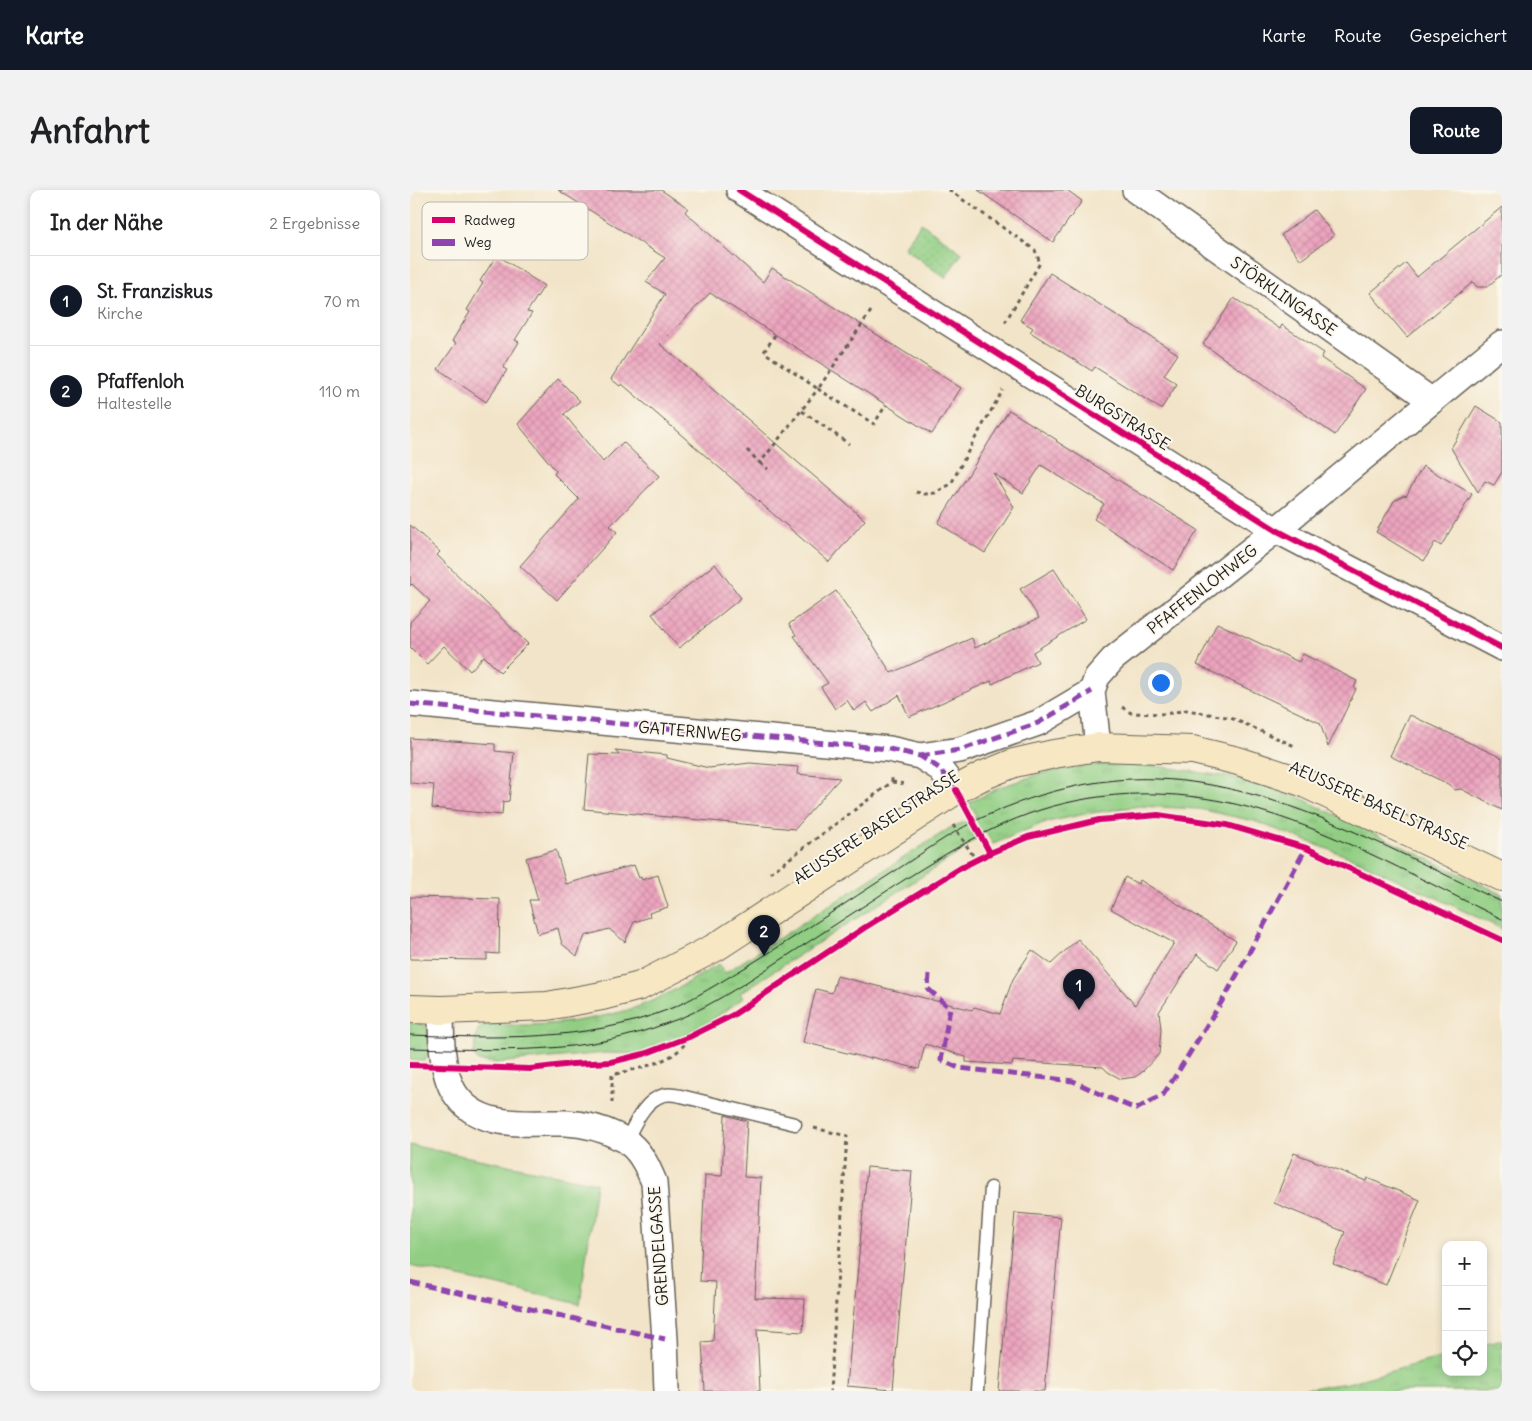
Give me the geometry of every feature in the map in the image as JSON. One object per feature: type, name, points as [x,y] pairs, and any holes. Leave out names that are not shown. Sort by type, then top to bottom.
[{"type":"main road","name":"AEUSSERE BASELSTRASSE","points":[[410,1009],[441,1010],[547,1006],[602,996],[640,986],[716,947],[956,790],[982,776],[1014,763],[1098,747],[1193,750],[1238,761],[1293,779],[1502,877]]},
{"type":"street","name":"BURGSTRASSE","points":[[739,190],[1276,530],[1502,648]]},
{"type":"street","name":"STÖRKLINGASSE","points":[[1135,190],[1432,401]]},
{"type":"street","name":"PFAFFENLOHWEG","points":[[1092,691],[1098,677],[1114,659],[1276,530],[1502,343]]},
{"type":"street","points":[[920,756],[960,750],[1038,723],[1092,691],[1098,747]]},
{"type":"street","name":"GATTERNWEG","points":[[410,704],[889,749],[920,756],[939,768],[956,790]]},
{"type":"street","name":"GRENDELGASSE","points":[[441,1010],[441,1036],[445,1066],[454,1092],[474,1112],[489,1119],[507,1123],[568,1123],[604,1129],[619,1137],[645,1161],[654,1182],[667,1391]]},
{"type":"lane","points":[[619,1137],[654,1099],[666,1094],[795,1124]]},
{"type":"lane","points":[[977,1391],[991,1188]]},
{"type":"path","points":[[949,190],[1035,250],[1040,263],[990,349]]},
{"type":"path","points":[[760,463],[818,389],[889,285]]},
{"type":"path","points":[[775,335],[764,352],[818,389],[874,424],[886,405]]},
{"type":"path","points":[[916,492],[925,494],[935,493],[952,484],[973,442],[1017,366]]},
{"type":"path","points":[[802,411],[849,444]]},
{"type":"path","points":[[747,450],[768,469]]},
{"type":"path","points":[[768,876],[892,782],[889,749]]},
{"type":"path","points":[[445,1066],[530,1069],[612,1062],[644,1054],[689,1037],[733,1015],[864,928],[988,850],[1028,837],[1099,820],[1158,815],[1227,826],[1306,848],[1502,940]]},
{"type":"path","points":[[619,1137],[612,1075],[658,1063],[684,1047],[689,1037]]},
{"type":"path","points":[[828,1131],[847,1136],[830,1391]]},
{"type":"green space","points":[[921,223],[962,253],[945,278],[904,248]]},
{"type":"green space","points":[[1091,765],[1149,765],[1191,771],[1241,779],[1294,795],[1502,894],[1502,929],[1352,858],[1254,821],[1199,809],[1140,806],[1085,814],[1043,823],[993,844],[985,831],[963,850],[740,993],[743,998],[689,1037],[644,1054],[606,1053],[495,1063],[478,1061],[474,1055],[475,1039],[479,1028],[485,1025],[547,1024],[600,1017],[640,1006],[654,1000],[719,964],[725,973],[950,828],[977,817],[969,803],[1000,787],[1043,773]]},
{"type":"green space","points":[[410,1023],[422,1024],[429,1033],[430,1054],[424,1061],[410,1060]]},
{"type":"green space","points":[[410,1145],[596,1183],[580,1304],[410,1266]]},
{"type":"green space","points":[[1502,1340],[1502,1391],[1289,1391],[1348,1383],[1442,1357],[1442,1376],[1487,1376],[1487,1344]]},
{"type":"building","points":[[558,190],[661,190],[688,208],[685,212],[763,282],[772,268],[961,388],[932,434],[710,293],[660,344],[865,520],[829,562],[622,384],[620,386],[611,379],[665,294],[646,282],[665,258],[588,209],[588,202],[577,202]]},
{"type":"building","points":[[978,190],[1067,190],[1082,201],[1053,242]]},
{"type":"building","points":[[1502,207],[1502,274],[1487,287],[1477,287],[1473,282],[1407,337],[1370,293],[1406,263],[1417,277]]},
{"type":"building","points":[[1314,210],[1334,235],[1301,260],[1281,235]]},
{"type":"building","points":[[494,260],[505,260],[544,286],[527,312],[532,313],[515,340],[519,342],[503,368],[507,370],[486,402],[438,369],[456,343],[452,341],[470,312],[467,310],[483,283],[480,281]]},
{"type":"building","points":[[1050,273],[1178,354],[1164,375],[1177,384],[1161,409],[1095,367],[1092,371],[1030,332],[1033,328],[1020,320]]},
{"type":"building","points":[[1234,298],[1280,329],[1282,325],[1324,353],[1321,358],[1366,389],[1335,435],[1203,344]]},
{"type":"building","points":[[558,379],[580,401],[564,414],[603,462],[623,442],[659,476],[610,526],[617,532],[557,600],[520,566],[579,499],[554,474],[556,471],[518,424]]},
{"type":"building","points":[[1476,406],[1502,422],[1502,472],[1494,485],[1485,481],[1478,492],[1451,448]]},
{"type":"building","points":[[1009,410],[1198,530],[1173,570],[1094,519],[1104,504],[1041,465],[1023,493],[993,473],[1014,507],[985,553],[938,523]]},
{"type":"building","points":[[1423,466],[1472,494],[1441,546],[1435,542],[1424,561],[1376,532],[1394,501],[1404,495],[1406,496]]},
{"type":"building","points":[[410,525],[440,552],[437,555],[528,644],[500,672],[484,656],[470,671],[444,646],[427,664],[410,647],[410,622],[430,601],[412,584],[410,586]]},
{"type":"building","points":[[715,564],[741,598],[679,648],[652,614]]},
{"type":"building","points":[[1054,569],[1086,619],[1033,652],[1038,662],[992,684],[991,681],[909,717],[899,695],[873,712],[866,702],[854,711],[847,700],[835,709],[821,687],[828,683],[794,636],[796,635],[789,624],[836,591],[891,673],[972,638],[975,648],[1039,618],[1020,589]]},
{"type":"building","points":[[1217,623],[1299,662],[1303,654],[1357,681],[1354,688],[1356,689],[1328,747],[1320,723],[1197,665]]},
{"type":"building","points":[[1410,715],[1502,758],[1502,810],[1461,789],[1455,790],[1448,784],[1390,756]]},
{"type":"building","points":[[410,738],[495,744],[495,751],[514,753],[509,801],[503,802],[502,815],[432,808],[434,785],[410,783]]},
{"type":"building","points":[[615,750],[667,755],[667,758],[709,768],[750,763],[798,767],[797,774],[840,778],[795,829],[584,809],[589,754],[619,755]]},
{"type":"building","points":[[556,850],[566,884],[634,865],[639,878],[641,877],[642,880],[658,875],[668,907],[649,913],[650,917],[634,922],[625,942],[609,929],[585,936],[577,956],[562,944],[558,928],[538,934],[529,900],[538,900],[526,858]]},
{"type":"building","points":[[1125,877],[1138,884],[1140,880],[1236,941],[1218,969],[1197,954],[1159,1012],[1161,1029],[1159,1054],[1135,1077],[1121,1079],[1103,1067],[1013,1061],[1012,1065],[966,1062],[966,1057],[925,1044],[919,1069],[803,1042],[816,989],[832,993],[837,976],[972,1010],[974,1007],[1000,1014],[1013,979],[1032,950],[1051,964],[1078,939],[1135,1005],[1174,943],[1111,909]]},
{"type":"building","points":[[410,897],[500,899],[499,954],[487,953],[487,960],[410,959]]},
{"type":"building","points":[[725,1115],[747,1121],[744,1177],[761,1178],[755,1298],[805,1299],[803,1332],[757,1329],[760,1391],[705,1391],[702,1342],[713,1341],[716,1282],[700,1281],[705,1175],[722,1176]]},
{"type":"building","points":[[1294,1153],[1366,1181],[1367,1178],[1420,1200],[1386,1285],[1333,1264],[1345,1232],[1274,1203]]},
{"type":"building","points":[[867,1167],[912,1171],[893,1390],[847,1386]]},
{"type":"building","points":[[1015,1213],[1061,1217],[1045,1391],[999,1391]]},
{"type":"tram line","points":[[410,1035],[508,1037],[573,1033],[604,1028],[667,1010],[697,996],[765,956],[954,832],[975,821],[996,811],[1041,795],[1111,780],[1158,779],[1203,784],[1248,793],[1292,807],[1378,842],[1502,902]]},
{"type":"tram line","points":[[410,1048],[510,1050],[574,1046],[606,1041],[670,1022],[698,1010],[733,990],[946,854],[992,829],[1041,810],[1066,803],[1114,795],[1164,794],[1189,796],[1261,811],[1292,821],[1353,846],[1502,919]]},
{"type":"marked path","points":[[920,756],[960,750],[1038,723],[1092,691]]},
{"type":"marked path","points":[[410,704],[889,749],[920,756],[939,768],[956,790]]},
{"type":"marked path","points":[[929,974],[928,989],[950,1008],[941,1060],[959,1068],[1073,1081],[1136,1109],[1163,1095],[1227,993],[1306,848]]},
{"type":"marked path","points":[[410,1282],[665,1339]]},
{"type":"cycle path","points":[[739,190],[1276,530],[1502,648]]},
{"type":"cycle path","points":[[956,790],[990,853]]},
{"type":"cycle path","points":[[410,1065],[530,1069],[611,1062],[644,1054],[689,1037],[733,1015],[864,928],[964,866],[1028,837],[1099,820],[1158,815],[1227,825],[1306,848],[1502,940]]},
{"type":"place","name":"Pfaffenloh","points":[[764,956]]},
{"type":"place","name":"St. Franziskus","points":[[1079,1010]]}]
